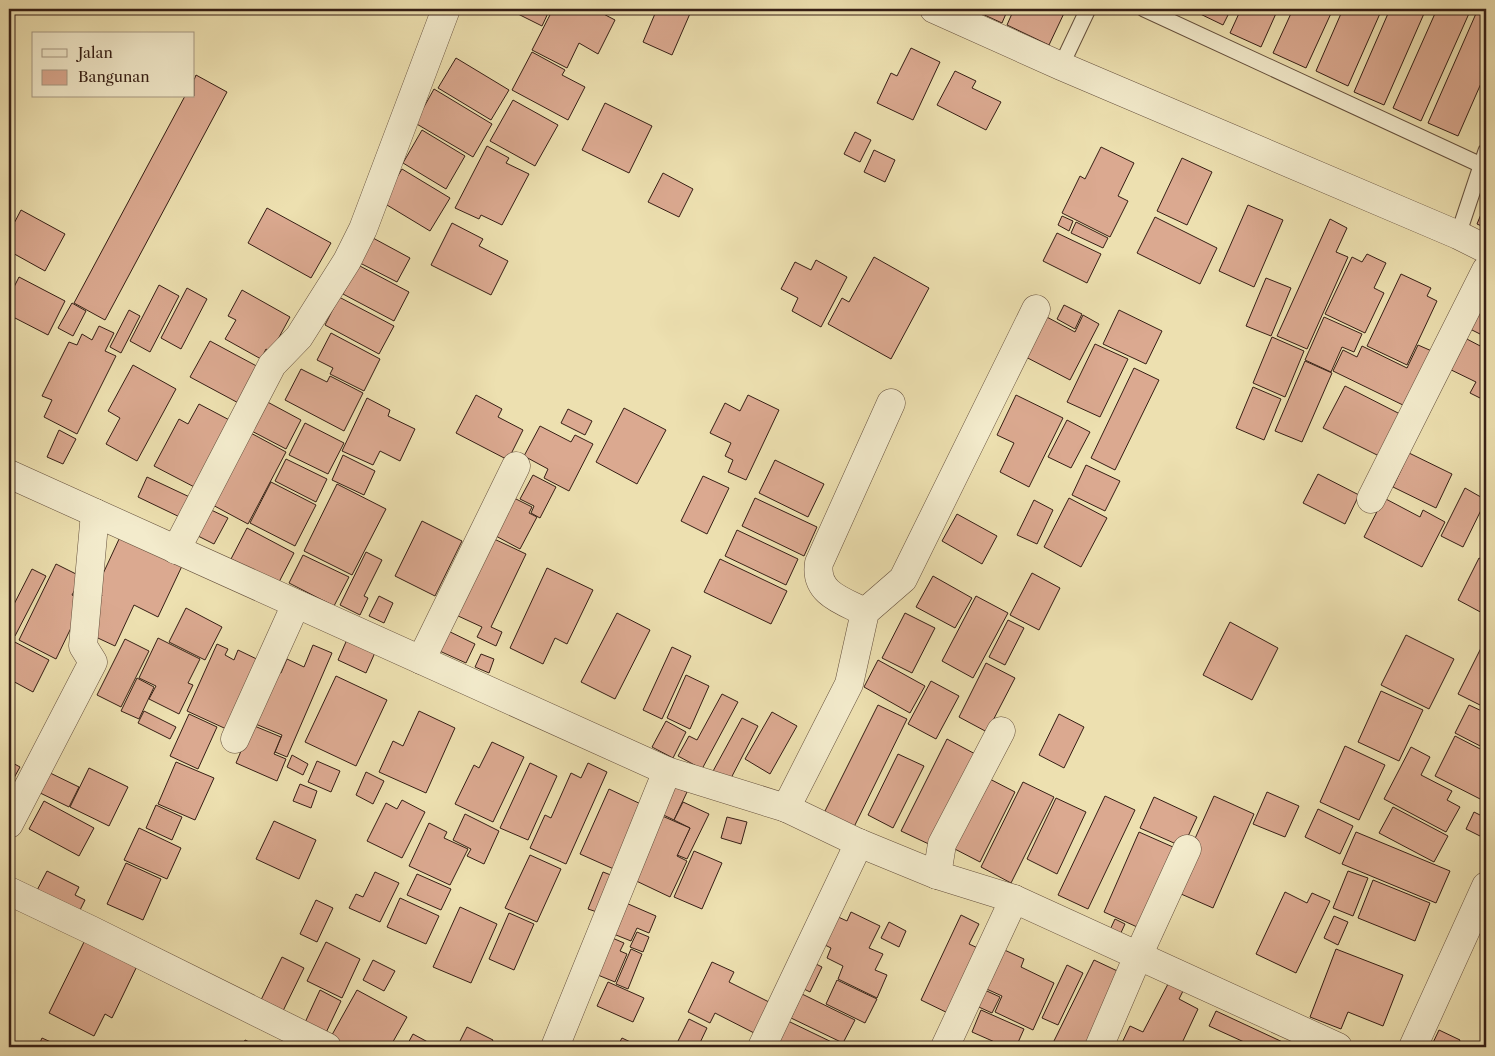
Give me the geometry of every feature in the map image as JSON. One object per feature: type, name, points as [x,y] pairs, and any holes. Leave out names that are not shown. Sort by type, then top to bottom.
[{"type":"street","points":[[176,550],[272,365],[299,337],[347,261],[363,229],[446,9]]},
{"type":"street","points":[[934,9],[1061,66],[1458,235],[1486,249]]},
{"type":"street","points":[[1371,499],[1486,270]]},
{"type":"street","points":[[786,808],[849,684],[865,612],[903,579],[1036,309]]},
{"type":"street","points":[[865,612],[828,592],[819,579],[818,570],[892,403]]},
{"type":"street","points":[[421,660],[516,466]]},
{"type":"street","points":[[9,474],[667,771],[786,808],[859,843],[937,876],[1014,899],[1338,1047]]},
{"type":"street","points":[[9,824],[93,662],[83,646],[95,513]]},
{"type":"street","points":[[235,739],[296,604]]},
{"type":"street","points":[[937,876],[942,844],[1001,731]]},
{"type":"street","points":[[555,1047],[667,771]]},
{"type":"street","points":[[762,1047],[859,843]]},
{"type":"street","points":[[1099,1047],[1187,849]]},
{"type":"street","points":[[1413,1047],[1486,886]]},
{"type":"street","points":[[9,891],[327,1047]]},
{"type":"street","points":[[945,1047],[1014,899]]},
{"type":"lane","points":[[1061,66],[1088,9]]},
{"type":"lane","points":[[1144,9],[1484,158],[1458,235]]},
{"type":"building","points":[[521,9],[545,9],[549,11],[542,26],[518,14]]},
{"type":"building","points":[[553,9],[594,9],[615,20],[598,54],[579,43],[567,68],[532,50]]},
{"type":"building","points":[[657,9],[692,9],[672,55],[643,42]]},
{"type":"building","points":[[980,9],[1008,9],[1002,23],[978,12]]},
{"type":"building","points":[[1014,9],[1066,9],[1049,45],[1007,25]]},
{"type":"building","points":[[1193,9],[1231,9],[1223,25]]},
{"type":"building","points":[[1241,9],[1278,9],[1261,47],[1230,33]]},
{"type":"building","points":[[1293,9],[1333,9],[1306,68],[1273,53]]},
{"type":"building","points":[[1343,9],[1382,9],[1348,86],[1316,71]]},
{"type":"building","points":[[1390,9],[1426,9],[1384,105],[1354,92]]},
{"type":"building","points":[[1437,9],[1471,9],[1421,121],[1393,108]]},
{"type":"building","points":[[1478,9],[1486,9],[1486,72],[1458,136],[1428,123]]},
{"type":"building","points":[[911,48],[940,62],[913,120],[877,103],[891,73],[897,76]]},
{"type":"building","points":[[532,52],[565,70],[562,75],[585,87],[568,120],[512,90]]},
{"type":"building","points":[[456,58],[509,90],[491,120],[438,88]]},
{"type":"building","points":[[955,71],[976,81],[972,88],[1001,102],[986,130],[937,105]]},
{"type":"building","points":[[196,75],[227,92],[105,320],[74,303],[184,98],[195,98]]},
{"type":"building","points":[[434,89],[492,124],[473,157],[415,123]]},
{"type":"building","points":[[513,100],[558,125],[535,166],[490,141]]},
{"type":"building","points":[[605,103],[652,126],[629,173],[582,150]]},
{"type":"building","points":[[422,130],[465,156],[446,189],[403,163]]},
{"type":"building","points":[[855,132],[871,140],[860,162],[844,154]]},
{"type":"building","points":[[487,146],[509,158],[506,163],[529,174],[502,225],[481,215],[479,219],[455,208]]},
{"type":"building","points":[[1101,147],[1134,163],[1118,196],[1128,201],[1110,237],[1062,213],[1080,176],[1085,179]]},
{"type":"building","points":[[874,150],[895,160],[885,182],[864,172]]},
{"type":"building","points":[[1182,158],[1212,172],[1187,225],[1157,211]]},
{"type":"building","points":[[402,169],[450,198],[430,231],[382,202]]},
{"type":"building","points":[[663,173],[693,189],[679,217],[648,202]]},
{"type":"building","points":[[1486,202],[1486,228],[1477,224]]},
{"type":"building","points":[[1248,205],[1283,220],[1254,287],[1219,271]]},
{"type":"building","points":[[267,208],[331,243],[311,278],[248,243]]},
{"type":"building","points":[[21,210],[65,234],[45,271],[9,251],[9,233]]},
{"type":"building","points":[[1062,216],[1073,221],[1069,231],[1058,225]]},
{"type":"building","points":[[1155,217],[1217,248],[1200,284],[1137,253]]},
{"type":"building","points":[[1330,219],[1347,228],[1336,252],[1348,257],[1307,349],[1277,336]]},
{"type":"building","points":[[1076,222],[1108,238],[1103,248],[1071,233]]},
{"type":"building","points":[[452,223],[483,239],[479,246],[508,261],[491,295],[431,265]]},
{"type":"building","points":[[1057,233],[1101,254],[1087,283],[1043,261]]},
{"type":"building","points":[[373,238],[410,258],[397,282],[360,263]]},
{"type":"building","points":[[1367,254],[1386,263],[1374,288],[1384,293],[1365,333],[1325,314],[1352,257],[1362,262]]},
{"type":"building","points":[[874,257],[929,288],[891,359],[828,324],[842,298],[849,302]]},
{"type":"building","points":[[816,260],[847,277],[821,327],[792,311],[798,298],[781,289],[795,262],[811,270]]},
{"type":"building","points":[[358,265],[409,292],[394,321],[343,294]]},
{"type":"building","points":[[1401,274],[1431,288],[1427,296],[1437,301],[1407,365],[1367,346]]},
{"type":"building","points":[[19,277],[65,301],[48,335],[15,318],[9,331],[9,297]]},
{"type":"building","points":[[1266,278],[1291,288],[1271,336],[1246,326]]},
{"type":"building","points":[[159,285],[179,296],[150,352],[130,341]]},
{"type":"building","points":[[187,288],[207,299],[181,349],[161,338]]},
{"type":"building","points":[[242,290],[290,317],[271,352],[266,349],[261,359],[225,339],[236,320],[228,316]]},
{"type":"building","points":[[1486,292],[1486,337],[1466,327]]},
{"type":"building","points":[[339,297],[394,326],[379,354],[325,325]]},
{"type":"building","points":[[72,303],[86,311],[73,336],[58,328]]},
{"type":"building","points":[[1064,305],[1082,314],[1075,329],[1057,319]]},
{"type":"building","points":[[129,310],[140,316],[121,353],[110,347]]},
{"type":"building","points":[[1119,310],[1162,331],[1146,364],[1103,344]]},
{"type":"building","points":[[1043,315],[1075,332],[1083,315],[1099,324],[1070,380],[1022,355]]},
{"type":"building","points":[[1324,317],[1362,334],[1354,352],[1342,347],[1331,372],[1305,360]]},
{"type":"building","points":[[99,326],[114,333],[105,351],[116,356],[77,434],[44,417],[52,400],[42,396],[69,342],[77,345],[82,334],[92,340]]},
{"type":"building","points":[[331,333],[380,359],[364,391],[330,374],[333,368],[317,360]]},
{"type":"building","points":[[1272,337],[1304,351],[1285,397],[1253,383]]},
{"type":"building","points":[[1463,337],[1486,349],[1486,401],[1470,393],[1476,382],[1441,365]]},
{"type":"building","points":[[210,341],[264,370],[244,406],[190,377]]},
{"type":"building","points":[[1095,344],[1128,359],[1100,417],[1067,402]]},
{"type":"building","points":[[1418,345],[1434,352],[1407,407],[1333,371],[1343,350],[1357,357],[1362,346],[1407,368]]},
{"type":"building","points":[[1305,361],[1332,373],[1302,442],[1275,431]]},
{"type":"building","points":[[133,365],[176,389],[137,461],[106,444],[120,418],[108,411]]},
{"type":"building","points":[[1134,368],[1159,380],[1115,470],[1091,458]]},
{"type":"building","points":[[301,369],[327,382],[330,376],[363,393],[344,431],[285,400]]},
{"type":"building","points":[[1345,386],[1400,414],[1379,456],[1323,428]]},
{"type":"building","points":[[1253,387],[1281,399],[1264,440],[1236,428]]},
{"type":"building","points":[[476,395],[502,409],[498,417],[523,430],[508,460],[456,433]]},
{"type":"building","points":[[748,395],[779,410],[746,480],[728,472],[733,460],[725,456],[731,443],[710,433],[725,403],[740,411]]},
{"type":"building","points":[[1016,395],[1063,418],[1029,487],[1000,472],[1014,443],[997,435]]},
{"type":"building","points":[[260,398],[301,420],[286,449],[244,427]]},
{"type":"building","points":[[367,398],[390,410],[388,416],[415,429],[400,461],[380,451],[373,465],[342,451]]},
{"type":"building","points":[[199,404],[237,424],[202,491],[154,466],[179,419],[188,424]]},
{"type":"building","points":[[624,408],[666,430],[637,484],[596,462]]},
{"type":"building","points":[[568,409],[592,421],[585,435],[561,423]]},
{"type":"building","points":[[1067,420],[1090,432],[1071,468],[1048,457]]},
{"type":"building","points":[[305,423],[344,443],[328,474],[289,455]]},
{"type":"building","points":[[540,426],[571,442],[575,435],[593,444],[569,491],[544,478],[548,469],[524,456]]},
{"type":"building","points":[[59,430],[76,439],[63,464],[47,457]]},
{"type":"building","points":[[247,431],[286,452],[248,524],[209,503]]},
{"type":"building","points":[[1409,453],[1452,474],[1436,508],[1393,487]]},
{"type":"building","points":[[343,455],[375,471],[364,495],[332,480]]},
{"type":"building","points":[[286,459],[327,479],[316,502],[275,481]]},
{"type":"building","points":[[775,460],[824,484],[808,517],[759,493]]},
{"type":"building","points":[[1086,465],[1120,481],[1105,511],[1072,495]]},
{"type":"building","points":[[1318,474],[1359,495],[1345,524],[1303,503]]},
{"type":"building","points":[[533,475],[556,487],[540,518],[531,513],[534,506],[520,499]]},
{"type":"building","points":[[703,476],[729,488],[707,534],[681,521]]},
{"type":"building","points":[[147,477],[196,500],[186,520],[138,497]]},
{"type":"building","points":[[271,482],[316,505],[295,546],[250,523]]},
{"type":"building","points":[[337,484],[386,509],[352,575],[304,551]]},
{"type":"building","points":[[1465,488],[1486,500],[1463,547],[1441,536]]},
{"type":"building","points":[[514,498],[532,507],[529,513],[537,517],[520,549],[494,535]]},
{"type":"building","points":[[755,498],[817,527],[804,556],[742,526]]},
{"type":"building","points":[[1069,498],[1107,518],[1081,567],[1044,547]]},
{"type":"building","points":[[1384,498],[1420,517],[1423,510],[1445,522],[1422,567],[1364,537]]},
{"type":"building","points":[[1034,500],[1053,510],[1037,544],[1017,535]]},
{"type":"building","points":[[207,508],[228,518],[214,544],[194,534]]},
{"type":"building","points":[[957,514],[997,536],[982,564],[942,541]]},
{"type":"building","points":[[422,521],[462,541],[435,596],[395,576]]},
{"type":"building","points":[[247,528],[294,553],[278,584],[231,559]]},
{"type":"building","points":[[737,530],[798,559],[786,585],[725,556]]},
{"type":"building","points":[[120,537],[182,566],[158,617],[134,605],[115,646],[85,632],[102,595],[95,591]]},
{"type":"building","points":[[492,538],[526,554],[491,627],[502,632],[496,646],[477,637],[482,627],[456,615]]},
{"type":"building","points":[[366,552],[382,560],[364,596],[368,598],[360,615],[340,605]]},
{"type":"building","points":[[303,555],[349,577],[334,606],[289,583]]},
{"type":"building","points":[[1479,558],[1486,561],[1486,615],[1458,600]]},
{"type":"building","points":[[720,559],[787,591],[771,624],[704,592]]},
{"type":"building","points":[[56,564],[82,577],[72,595],[84,601],[56,659],[19,640]]},
{"type":"building","points":[[547,568],[593,590],[567,644],[555,638],[543,664],[510,648]]},
{"type":"building","points":[[32,569],[46,576],[15,636],[9,632],[9,614]]},
{"type":"building","points":[[1032,573],[1060,588],[1039,630],[1010,615]]},
{"type":"building","points":[[933,576],[972,598],[955,628],[916,607]]},
{"type":"building","points":[[379,596],[393,603],[384,623],[369,616]]},
{"type":"building","points":[[976,596],[1008,613],[973,678],[942,661]]},
{"type":"building","points":[[186,608],[222,627],[205,660],[169,642]]},
{"type":"building","points":[[617,613],[650,630],[615,699],[581,682]]},
{"type":"building","points":[[905,613],[935,628],[912,673],[882,658]]},
{"type":"building","points":[[1008,620],[1024,628],[1005,665],[989,657]]},
{"type":"building","points":[[1230,622],[1278,648],[1252,700],[1203,675]]},
{"type":"building","points":[[442,628],[475,644],[466,663],[433,648]]},
{"type":"building","points":[[349,635],[377,648],[366,673],[338,660]]},
{"type":"building","points":[[1406,635],[1454,659],[1429,709],[1381,685]]},
{"type":"building","points":[[158,638],[200,659],[188,683],[193,685],[179,714],[149,699],[156,686],[139,678]]},
{"type":"building","points":[[9,639],[49,660],[33,692],[9,679]]},
{"type":"building","points":[[125,639],[149,651],[121,707],[97,695]]},
{"type":"building","points":[[217,644],[228,649],[225,655],[234,660],[238,650],[267,664],[235,733],[187,711]]},
{"type":"building","points":[[1483,644],[1486,645],[1486,708],[1458,694]]},
{"type":"building","points":[[313,645],[332,653],[287,757],[275,752],[282,735],[253,723],[276,671],[281,673],[287,659],[304,667]]},
{"type":"building","points":[[672,647],[691,656],[662,719],[643,710]]},
{"type":"building","points":[[481,654],[494,659],[489,673],[475,667]]},
{"type":"building","points":[[878,660],[925,686],[910,713],[864,687]]},
{"type":"building","points":[[986,663],[1015,678],[987,732],[959,717]]},
{"type":"building","points":[[686,675],[709,686],[690,729],[667,718]]},
{"type":"building","points":[[336,676],[387,700],[356,766],[305,742]]},
{"type":"building","points":[[137,678],[154,687],[139,719],[121,711]]},
{"type":"building","points":[[931,681],[959,696],[936,739],[908,724]]},
{"type":"building","points":[[1381,691],[1423,710],[1399,761],[1358,742]]},
{"type":"building","points":[[722,694],[738,702],[702,769],[678,756],[689,736],[697,740]]},
{"type":"building","points":[[878,705],[907,719],[852,831],[822,817]]},
{"type":"building","points":[[1469,705],[1486,713],[1486,749],[1455,733]]},
{"type":"building","points":[[144,711],[176,727],[170,739],[138,723]]},
{"type":"building","points":[[419,711],[455,728],[426,793],[379,772],[393,741],[403,746]]},
{"type":"building","points":[[772,712],[797,726],[770,774],[745,759]]},
{"type":"building","points":[[189,714],[217,727],[198,769],[170,756]]},
{"type":"building","points":[[1059,714],[1084,727],[1064,768],[1039,755]]},
{"type":"building","points":[[742,718],[758,726],[729,782],[712,773]]},
{"type":"building","points":[[666,721],[686,732],[673,758],[652,747]]},
{"type":"building","points":[[252,725],[281,737],[274,754],[286,759],[277,781],[236,763]]},
{"type":"building","points":[[1455,736],[1486,752],[1486,802],[1435,776]]},
{"type":"building","points":[[947,739],[979,756],[933,846],[901,831]]},
{"type":"building","points":[[492,742],[524,757],[493,822],[455,804],[474,765],[479,768]]},
{"type":"building","points":[[1345,746],[1385,765],[1359,820],[1320,802]]},
{"type":"building","points":[[1411,747],[1430,757],[1421,775],[1452,791],[1447,800],[1460,807],[1446,832],[1384,799]]},
{"type":"building","points":[[898,754],[924,766],[893,828],[868,815]]},
{"type":"building","points":[[292,755],[308,764],[303,775],[287,767]]},
{"type":"building","points":[[9,761],[20,767],[9,787]]},
{"type":"building","points":[[317,761],[340,771],[331,792],[308,782]]},
{"type":"building","points":[[176,762],[214,778],[195,820],[158,804]]},
{"type":"building","points":[[530,763],[557,776],[528,840],[500,828]]},
{"type":"building","points":[[588,763],[607,772],[566,864],[530,848],[545,815],[551,818],[571,773],[581,778]]},
{"type":"building","points":[[89,768],[128,787],[109,826],[70,807]]},
{"type":"building","points":[[44,770],[79,787],[69,807],[34,790]]},
{"type":"building","points":[[366,772],[384,781],[373,804],[356,795]]},
{"type":"building","points":[[984,776],[1015,792],[980,862],[949,846]]},
{"type":"building","points":[[1023,782],[1054,797],[1011,883],[981,867]]},
{"type":"building","points":[[666,783],[687,792],[674,820],[653,810]]},
{"type":"building","points":[[300,784],[317,791],[311,808],[293,801]]},
{"type":"building","points":[[609,789],[645,806],[616,870],[580,854]]},
{"type":"building","points":[[1267,792],[1299,806],[1285,837],[1253,824]]},
{"type":"building","points":[[1105,796],[1135,810],[1088,909],[1058,895]]},
{"type":"building","points":[[1214,796],[1254,814],[1213,908],[1172,890]]},
{"type":"building","points":[[1154,797],[1197,817],[1183,847],[1140,828]]},
{"type":"building","points":[[1056,798],[1086,812],[1057,874],[1027,859]]},
{"type":"building","points":[[402,800],[425,812],[402,858],[367,841],[386,803],[397,809]]},
{"type":"building","points":[[44,801],[94,828],[79,856],[29,829]]},
{"type":"building","points":[[683,802],[709,814],[687,859],[677,855],[690,828],[674,820]]},
{"type":"building","points":[[156,805],[182,817],[172,840],[146,828]]},
{"type":"building","points":[[1393,807],[1448,836],[1434,862],[1379,833]]},
{"type":"building","points":[[1318,809],[1353,826],[1340,854],[1305,837]]},
{"type":"building","points":[[1474,812],[1486,818],[1486,839],[1466,829]]},
{"type":"building","points":[[465,814],[499,831],[484,864],[467,856],[471,849],[453,840]]},
{"type":"building","points":[[660,815],[690,828],[677,856],[687,861],[670,897],[630,878]]},
{"type":"building","points":[[727,817],[747,822],[741,844],[721,838]]},
{"type":"building","points":[[274,821],[316,840],[299,879],[256,859]]},
{"type":"building","points":[[429,823],[447,832],[444,838],[468,849],[450,885],[409,866]]},
{"type":"building","points":[[139,828],[181,848],[167,879],[124,860]]},
{"type":"building","points":[[1139,832],[1182,851],[1146,931],[1104,912]]},
{"type":"building","points":[[1356,832],[1450,871],[1436,903],[1342,864]]},
{"type":"building","points":[[694,851],[722,863],[702,909],[674,897]]},
{"type":"building","points":[[530,855],[561,869],[537,922],[505,908]]},
{"type":"building","points":[[126,863],[161,879],[143,920],[107,904]]},
{"type":"building","points":[[47,871],[79,887],[75,895],[85,900],[75,920],[33,898]]},
{"type":"building","points":[[1348,871],[1368,878],[1353,916],[1333,908]]},
{"type":"building","points":[[375,872],[399,883],[380,922],[349,908],[356,894],[363,897]]},
{"type":"building","points":[[603,872],[616,877],[600,913],[588,909]]},
{"type":"building","points":[[417,874],[451,889],[441,910],[407,895]]},
{"type":"building","points":[[1373,880],[1430,903],[1415,941],[1358,918]]},
{"type":"building","points":[[1285,892],[1307,903],[1312,893],[1330,901],[1296,973],[1256,954]]},
{"type":"building","points":[[400,898],[439,916],[426,944],[387,927]]},
{"type":"building","points":[[316,900],[333,908],[317,942],[300,934]]},
{"type":"building","points":[[619,900],[656,916],[649,933],[637,928],[631,941],[606,931]]},
{"type":"building","points":[[460,907],[497,924],[471,983],[433,967]]},
{"type":"building","points":[[851,912],[880,926],[869,948],[883,954],[875,970],[887,975],[877,998],[838,979],[843,966],[827,958],[831,948],[823,944],[836,916],[847,921]]},
{"type":"building","points":[[509,913],[534,924],[514,970],[489,959]]},
{"type":"building","points":[[961,915],[979,924],[969,944],[980,949],[954,1016],[921,1000]]},
{"type":"building","points":[[1334,916],[1348,922],[1338,945],[1324,938]]},
{"type":"building","points":[[1115,919],[1125,924],[1119,937],[1109,932]]},
{"type":"building","points":[[889,922],[906,931],[899,947],[881,938]]},
{"type":"building","points":[[637,932],[649,937],[643,952],[630,947]]},
{"type":"building","points":[[87,936],[139,962],[112,1018],[105,1014],[94,1036],[49,1013]]},
{"type":"building","points":[[610,937],[624,943],[620,951],[627,954],[615,982],[588,971]]},
{"type":"building","points":[[326,942],[360,959],[342,998],[307,981]]},
{"type":"building","points":[[998,947],[1024,959],[1021,967],[1054,983],[1033,1030],[995,1012],[1002,996],[980,986]]},
{"type":"building","points":[[631,949],[642,954],[628,989],[616,984]]},
{"type":"building","points":[[1336,949],[1403,975],[1383,1026],[1348,1012],[1341,1029],[1310,1017]]},
{"type":"building","points":[[282,957],[304,968],[282,1013],[260,1002]]},
{"type":"building","points":[[373,960],[395,971],[384,991],[363,980]]},
{"type":"building","points":[[1094,960],[1128,976],[1093,1047],[1051,1047]]},
{"type":"building","points":[[810,961],[822,967],[810,992],[798,986]]},
{"type":"building","points":[[712,962],[734,972],[729,982],[773,1004],[758,1035],[715,1013],[710,1023],[688,1012]]},
{"type":"building","points":[[1067,965],[1083,973],[1058,1025],[1042,1018]]},
{"type":"building","points":[[837,980],[877,999],[865,1023],[826,1004]]},
{"type":"building","points":[[608,982],[644,998],[633,1022],[597,1006]]},
{"type":"building","points":[[1168,984],[1183,991],[1179,999],[1198,1009],[1182,1043],[1189,1047],[1120,1047],[1130,1026],[1143,1032]]},
{"type":"building","points":[[978,987],[1000,997],[992,1013],[970,1003]]},
{"type":"building","points":[[320,990],[341,1001],[323,1039],[302,1029]]},
{"type":"building","points":[[357,990],[407,1017],[390,1047],[338,1047],[328,1042]]},
{"type":"building","points":[[802,994],[855,1020],[843,1043],[791,1018]]},
{"type":"building","points":[[981,1010],[1024,1029],[1016,1047],[1006,1047],[972,1032]]},
{"type":"building","points":[[1216,1011],[1289,1045],[1287,1047],[1255,1047],[1209,1026]]},
{"type":"building","points":[[689,1019],[707,1028],[698,1047],[675,1047]]},
{"type":"building","points":[[788,1021],[842,1047],[775,1047]]},
{"type":"building","points":[[467,1027],[493,1040],[489,1047],[457,1047]]},
{"type":"building","points":[[1439,1030],[1460,1040],[1457,1047],[1431,1047]]},
{"type":"building","points":[[413,1034],[437,1047],[406,1047]]},
{"type":"building","points":[[42,1038],[62,1047],[38,1047]]},
{"type":"building","points":[[622,1038],[641,1047],[617,1047]]},
{"type":"building","points":[[245,1040],[260,1047],[242,1047]]}]
